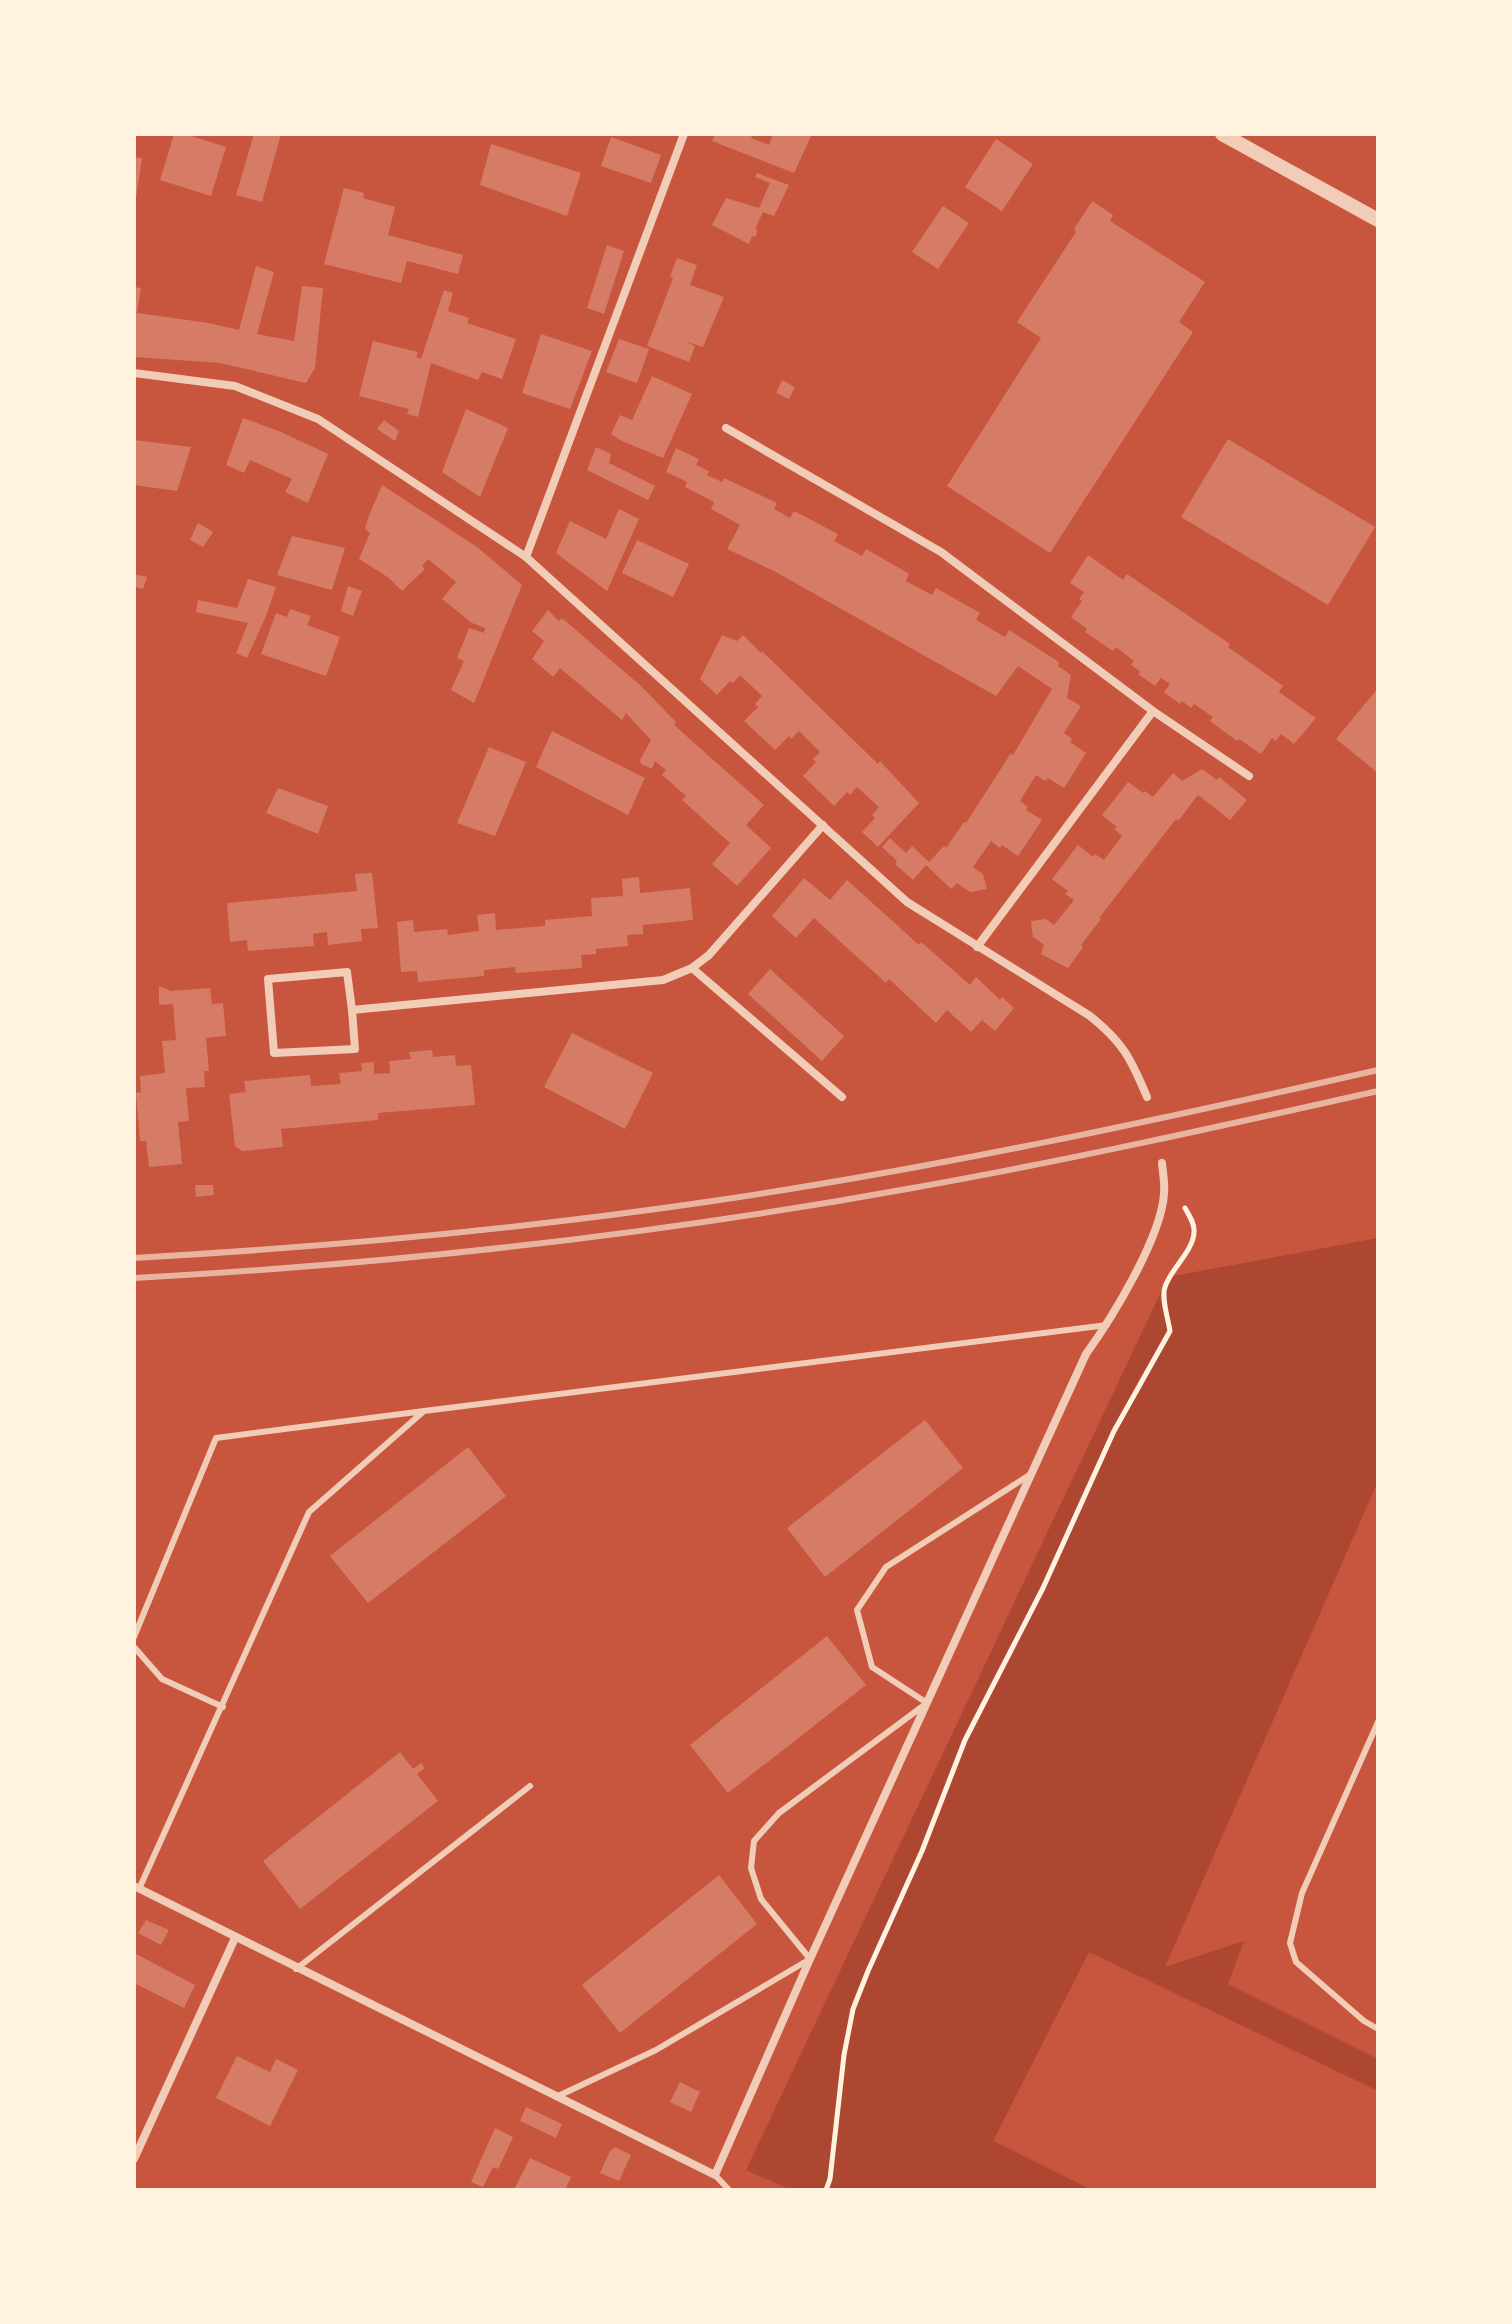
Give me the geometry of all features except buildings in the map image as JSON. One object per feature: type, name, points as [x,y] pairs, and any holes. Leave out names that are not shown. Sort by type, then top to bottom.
[{"type":"street","points":[[526,557],[684,134]]},
{"type":"street","points":[[1222,134],[1378,220]]},
{"type":"street","points":[[134,373],[235,386],[318,419],[526,557],[907,902],[1110,1031],[1132,1062],[1147,1097]]},
{"type":"street","points":[[726,428],[941,552],[1153,711],[1249,776]]},
{"type":"street","points":[[977,947],[1153,711]]},
{"type":"street","points":[[352,1010],[663,980],[692,968],[709,955],[823,825]]},
{"type":"street","points":[[692,968],[842,1097]]},
{"type":"street","points":[[347,972],[352,1010],[355,1049],[274,1053],[268,979],[347,972]]},
{"type":"street","points":[[136,1888],[715,2175],[1086,1354],[1107,1325],[1152,1238],[1164,1194],[1162,1163]]},
{"type":"street","points":[[134,2159],[235,1938]]},
{"type":"lane","points":[[134,1637],[216,1438],[1107,1325]]},
{"type":"lane","points":[[136,1888],[223,1707],[309,1512],[424,1411]]},
{"type":"lane","points":[[556,2097],[656,2050],[810,1959],[761,1899],[751,1868],[754,1841],[779,1813],[927,1703],[872,1667],[857,1610],[886,1567],[1031,1474]]},
{"type":"lane","points":[[134,1647],[162,1679],[223,1707]]},
{"type":"lane","points":[[1378,1722],[1302,1893],[1290,1943],[1296,1962],[1364,2021],[1378,2029]]},
{"type":"lane","points":[[296,1969],[530,1786]]},
{"type":"lane","points":[[715,2175],[729,2190]]},
{"type":"path","points":[[826,2190],[830,2179],[844,2055],[853,2009],[868,1971],[922,1851],[965,1740],[1043,1588],[1114,1431],[1170,1331],[1163,1297],[1165,1286],[1195,1233],[1184,1207],[1164,1194]]},
{"type":"shaded area","points":[[1378,1238],[1378,1481],[1165,1967],[1244,1941],[1228,1984],[1378,2059],[1378,2091],[1089,1952],[993,2141],[1092,2190],[791,2190],[746,2170],[1168,1277]]},
{"type":"railway","points":[[134,1258],[425,1236],[713,1201],[880,1174],[1047,1142],[1378,1070]]},
{"type":"railway","points":[[134,1278],[425,1256],[715,1220],[1025,1167],[1378,1091]]}]
